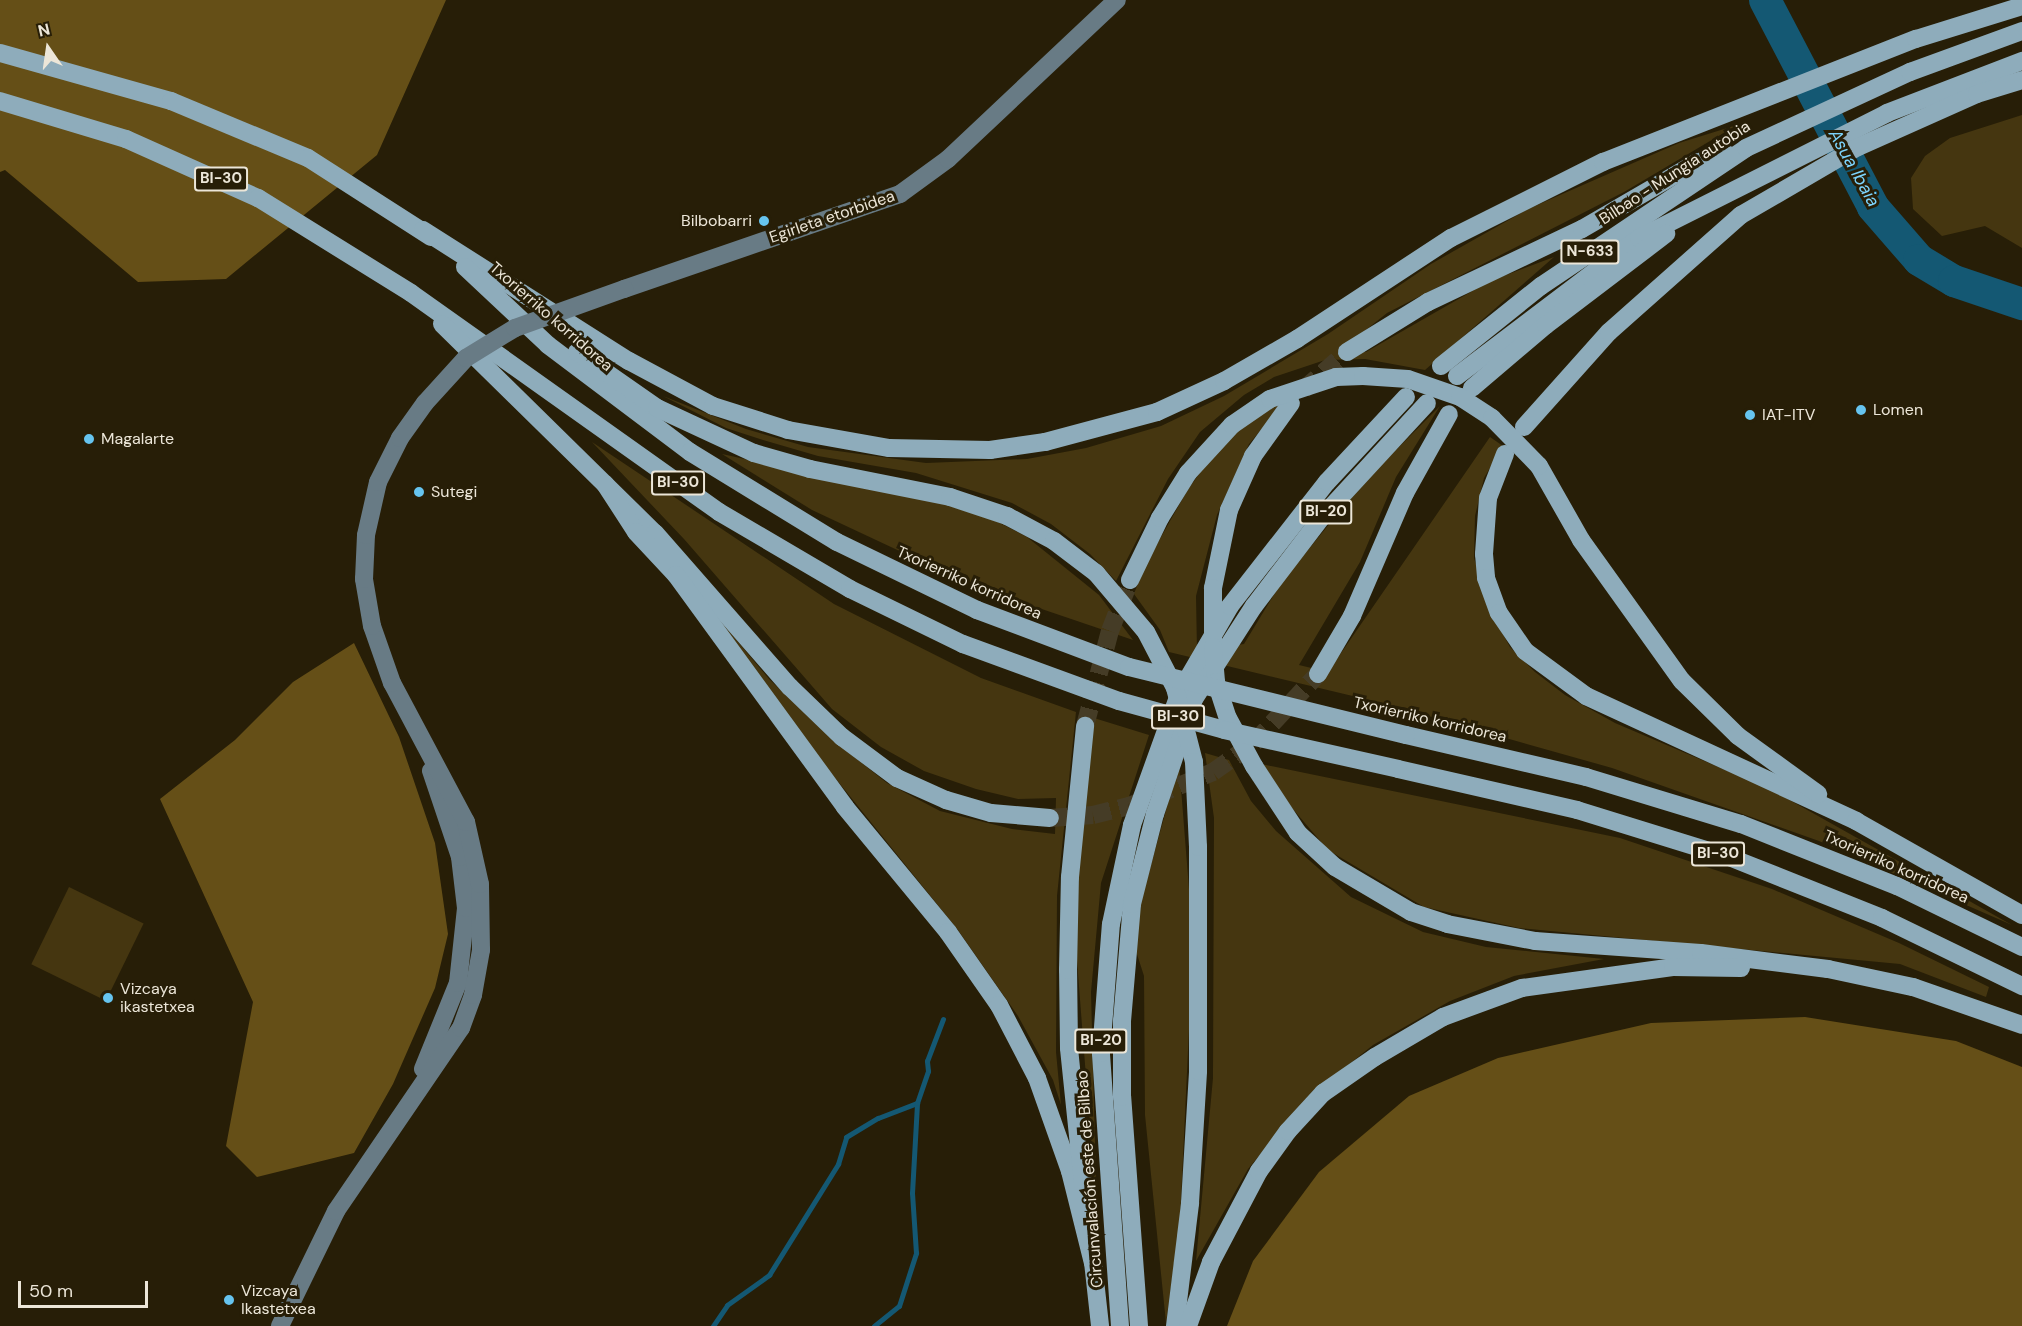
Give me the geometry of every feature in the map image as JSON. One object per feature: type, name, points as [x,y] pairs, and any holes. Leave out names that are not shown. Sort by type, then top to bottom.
[{"type":"highway","points":[[423,230],[629,361],[713,406],[788,430],[850,443],[938,451],[990,450],[1104,429],[1198,394],[1289,344],[1392,274],[1497,212],[1603,162],[1916,39],[2022,6]]},
{"type":"highway","name":"Bilbao - Mungia autobia","points":[[1441,366],[1541,286],[1746,148],[1873,88],[2022,31]]},
{"type":"highway","name":"Txorierriko korridorea","points":[[0,53],[129,88],[232,126],[308,158],[423,230],[486,285],[548,345],[690,452],[837,542],[977,610],[1129,667],[1568,772],[1741,824],[1897,886],[2022,947]]},
{"type":"highway","name":"N-633","points":[[1457,376],[1639,238],[1683,219],[1751,180],[1887,113],[2022,61]]},
{"type":"highway","points":[[1524,427],[1609,332],[1677,268],[1754,206],[1788,184],[1898,129],[1977,94],[2022,80]]},
{"type":"highway","name":"BI-30","points":[[0,101],[126,139],[203,170],[258,198],[411,293],[719,512],[850,589],[963,644],[1119,701],[1224,730],[1577,810],[1729,857],[1882,918],[2022,986]]},
{"type":"highway","points":[[1347,352],[1428,302],[1582,229],[1696,163],[1746,148]]},
{"type":"highway","points":[[1472,388],[1546,325],[1683,219]]},
{"type":"highway","points":[[486,285],[657,408],[713,436],[754,453],[810,469],[950,497],[1007,516],[1054,541],[1096,573],[1146,632],[1175,688],[1194,762],[1198,848],[1198,1071],[1190,1203],[1175,1326]]},
{"type":"highway","points":[[411,293],[655,533],[814,712],[867,757],[897,778],[969,808],[1022,818],[1050,818]]},
{"type":"highway","points":[[1130,580],[1160,518],[1188,473],[1232,425],[1270,399],[1336,377],[1408,379],[1460,397],[1491,418],[1539,466],[1581,540],[1682,681],[1738,736],[1856,821]]},
{"type":"highway","name":"Circunvalación este de Bilbao","points":[[1119,1326],[1101,1053],[1111,924],[1132,825],[1180,692],[1230,606],[1327,482],[1406,398]]},
{"type":"highway","points":[[1291,403],[1253,456],[1229,510],[1213,588],[1216,682],[1228,718],[1254,766],[1298,833],[1335,867],[1368,890],[1447,924],[1535,941],[1701,953],[1828,969],[1913,987],[2022,1025]]},
{"type":"highway","name":"BI-20","points":[[1140,1326],[1122,1097],[1122,1021],[1132,904],[1155,814],[1194,699],[1254,606],[1329,509],[1427,403]]},
{"type":"highway","points":[[1318,675],[1352,616],[1405,493],[1449,414]]},
{"type":"highway","points":[[1505,454],[1488,498],[1484,554],[1486,578],[1499,613],[1525,651],[1586,696],[1856,821],[2022,915]]},
{"type":"highway","points":[[605,484],[636,532],[676,575],[845,807],[948,933],[1020,1038],[1070,1171],[1094,1263]]},
{"type":"highway","points":[[1085,726],[1070,877],[1068,981],[1076,1130],[1100,1326]]},
{"type":"highway","points":[[1188,1326],[1211,1262],[1259,1171],[1288,1131],[1323,1094],[1375,1057],[1443,1017],[1522,988],[1598,975],[1673,967],[1828,969]]},
{"type":"street","name":"Egirleta etorbidea","points":[[280,1326],[303,1271],[336,1211],[401,1115],[445,1020],[458,983],[465,940],[460,857],[420,738],[378,650],[367,603],[364,565],[367,527],[378,482],[400,438],[425,403],[466,358],[515,328],[900,194],[948,159],[1116,0]]},
{"type":"shaded area","points":[[0,0],[446,0],[377,155],[226,279],[138,282],[5,170],[0,172]]},
{"type":"shaded area","points":[[2022,115],[2022,248],[1985,226],[1942,236],[1913,209],[1911,178],[1925,156],[1950,138]]},
{"type":"shaded area","points":[[1737,125],[1624,192],[1387,313],[1341,350],[1366,352],[1490,281],[1554,257],[1425,370],[1365,359],[1325,360],[1274,377],[1244,395],[1200,432],[1168,479],[1116,581],[1090,554],[1051,524],[1012,503],[916,473],[818,456],[763,440],[726,428],[663,396],[746,429],[808,447],[926,463],[1027,459],[1086,448],[1161,426],[1224,396],[1328,334],[1431,264],[1528,209],[1679,143]]},
{"type":"shaded area","points":[[1286,400],[1249,444],[1217,515],[1196,596],[1197,651],[1244,644],[1281,583],[1362,484],[1440,406],[1396,477],[1360,562],[1299,665],[1328,672],[1490,437],[1503,446],[1484,478],[1475,516],[1474,558],[1490,611],[1510,647],[1535,672],[1565,695],[1615,723],[1770,789],[2012,925],[1819,841],[1612,768],[1382,703],[1169,652],[1160,630],[1134,594],[1144,567],[1187,491],[1213,454],[1243,425]]},
{"type":"shaded area","points":[[592,442],[834,604],[981,678],[1076,712],[1057,896],[1056,1052],[1061,1105],[1053,1080],[1018,1016],[958,930],[819,758],[683,576],[769,679],[834,741],[887,783],[940,811],[1012,829],[1055,834],[1056,798],[1018,799],[976,789],[924,771],[881,747],[832,709],[684,539]]},
{"type":"shaded area","points":[[722,454],[940,502],[996,521],[1027,537],[1099,595],[1133,640],[1027,604],[940,570],[812,510]]},
{"type":"shaded area","points":[[354,643],[399,737],[435,843],[448,934],[435,988],[393,1084],[354,1153],[257,1177],[226,1146],[253,1002],[160,799],[235,740],[293,682]]},
{"type":"shaded area","points":[[1094,718],[1149,735],[1101,883],[1091,992],[1097,1219],[1075,935],[1086,765]]},
{"type":"shaded area","points":[[1205,753],[1229,760],[1251,801],[1276,831],[1351,897],[1423,932],[1486,947],[1604,959],[1514,976],[1450,1001],[1373,1045],[1306,1099],[1248,1169],[1196,1261],[1213,1078],[1214,818]]},
{"type":"shaded area","points":[[1179,763],[1189,889],[1190,1008],[1180,1221],[1166,1323],[1145,1115],[1144,976],[1134,945],[1137,916]]},
{"type":"shaded area","points":[[1261,764],[1620,838],[1772,889],[1899,943],[1989,987],[1986,997],[1900,964],[1519,928],[1424,907],[1328,850],[1286,801]]},
{"type":"shaded area","points":[[69,887],[144,923],[106,1001],[31,964]]},
{"type":"shaded area","points":[[1805,1017],[1956,1041],[2022,1067],[2022,1326],[1227,1326],[1253,1261],[1319,1172],[1409,1096],[1498,1058],[1651,1023]]},
{"type":"waterway","name":"Asua Ibaia","points":[[1765,0],[1873,207],[1919,260],[1954,281],[2022,304]]},
{"type":"waterway","points":[[874,1326],[899,1306],[916,1253],[912,1193],[917,1103],[928,1071],[927,1061],[943,1019]]},
{"type":"waterway","points":[[713,1326],[727,1305],[769,1275],[838,1164],[846,1137],[878,1118],[917,1103]]},
{"type":"tunnel","points":[[1303,390],[1347,352]]},
{"type":"tunnel","points":[[1085,726],[1110,631],[1130,580]]},
{"type":"tunnel","points":[[1050,818],[1093,815],[1129,806],[1213,772],[1254,743],[1318,674]]},
{"type":"place","name":"Bilbobarri","points":[[764,221]]},
{"type":"place","name":"Lomen","points":[[1861,410]]},
{"type":"place","name":"IAT-ITV","points":[[1750,415]]},
{"type":"place","name":"Magalarte","points":[[89,439]]},
{"type":"place","name":"Sutegi","points":[[419,492]]},
{"type":"place","name":"Vizcaya ikastetxea","points":[[108,998]]},
{"type":"place","name":"Vizcaya Ikastetxea","points":[[229,1300]]}]
